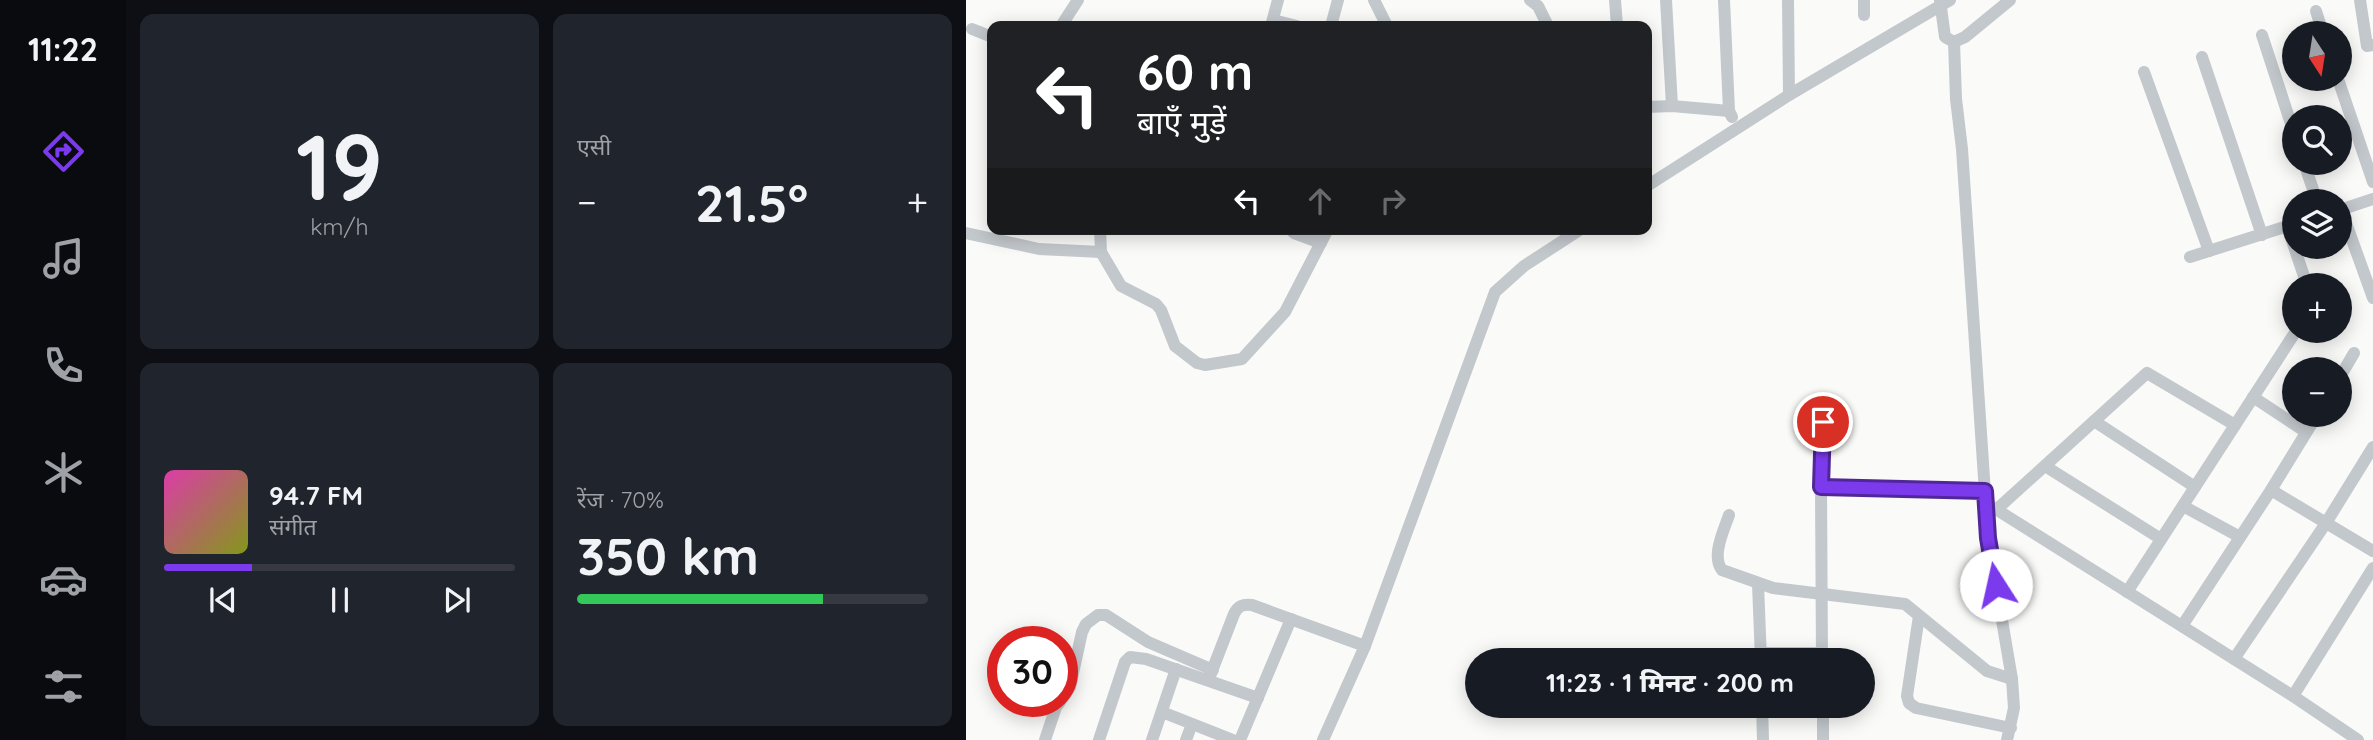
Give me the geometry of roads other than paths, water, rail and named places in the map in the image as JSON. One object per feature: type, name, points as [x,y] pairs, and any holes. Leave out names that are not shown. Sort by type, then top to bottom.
[{"type":"street","points":[[1064,21],[1078,0]]},
{"type":"street","points":[[1273,21],[1278,0]]},
{"type":"street","points":[[1332,21],[1338,0]]},
{"type":"street","points":[[1374,0],[1384,21]]},
{"type":"street","points":[[1530,0],[1538,6],[1546,21]]},
{"type":"street","points":[[1615,0],[1617,21]]},
{"type":"street","points":[[1666,0],[1672,106]]},
{"type":"street","points":[[1724,0],[1729,111],[1738,126]]},
{"type":"street","points":[[1788,0],[1789,95]]},
{"type":"street","points":[[1864,0],[1864,15]]},
{"type":"street","points":[[1950,40],[1965,37],[2010,0]]},
{"type":"street","points":[[2360,0],[2367,46],[2373,45]]},
{"type":"street","points":[[1652,183],[1738,126],[1943,1]]},
{"type":"street","points":[[1919,617],[1909,703],[1916,708],[2009,734],[2014,708],[2012,678],[1988,538],[1989,501],[1962,149],[1950,40],[1942,24],[1943,1]]},
{"type":"street","points":[[2316,11],[2319,21]]},
{"type":"street","points":[[972,29],[987,35]]},
{"type":"street","points":[[2262,35],[2285,105]]},
{"type":"street","points":[[2202,57],[2262,234]]},
{"type":"street","points":[[2144,72],[2209,251]]},
{"type":"street","points":[[2343,91],[2373,182]]},
{"type":"street","points":[[1652,107],[1729,111]]},
{"type":"street","points":[[2352,206],[2373,199]]},
{"type":"street","points":[[2190,257],[2282,228]]},
{"type":"street","points":[[966,233],[1039,249],[1101,253]]},
{"type":"street","points":[[1100,235],[1101,253],[1121,286],[1151,300],[1161,310],[1175,346],[1197,363],[1205,365],[1242,359],[1285,312],[1325,235]]},
{"type":"street","points":[[1299,235],[1321,243]]},
{"type":"street","points":[[1323,740],[1365,646],[1495,292],[1524,267],[1572,235]]},
{"type":"street","points":[[2352,240],[2373,298]]},
{"type":"street","points":[[2127,592],[2288,343]]},
{"type":"street","points":[[2352,357],[2354,353]]},
{"type":"street","points":[[1989,501],[2045,466],[2147,373],[2235,425]]},
{"type":"street","points":[[2253,397],[2306,432]]},
{"type":"street","points":[[1822,648],[1821,487],[1824,400]]},
{"type":"street","points":[[2094,421],[2195,487]]},
{"type":"street","points":[[2182,626],[2309,427]]},
{"type":"street","points":[[2234,659],[2326,523],[2373,447]]},
{"type":"street","points":[[2045,466],[2161,539]]},
{"type":"street","points":[[1821,487],[1989,501],[2358,740]]},
{"type":"street","points":[[2271,490],[2373,551]]},
{"type":"street","points":[[2183,506],[2240,537]]},
{"type":"street","points":[[1729,515],[1717,556],[1717,564],[1722,570],[1758,584],[1905,604],[1987,671],[2012,678]]},
{"type":"street","points":[[2293,696],[2373,568]]},
{"type":"street","points":[[1758,584],[1761,648]]},
{"type":"street","points":[[1211,675],[1237,607],[1243,604],[1365,646]]},
{"type":"street","points":[[1078,650],[1086,624],[1098,615],[1106,615],[1148,642],[1258,698]]},
{"type":"street","points":[[1240,740],[1290,619]]},
{"type":"street","points":[[1099,740],[1125,662],[1130,657],[1211,675]]},
{"type":"street","points":[[1152,740],[1177,669]]},
{"type":"street","points":[[1162,712],[1233,740]]},
{"type":"street","points":[[1045,740],[1053,717]]},
{"type":"street","points":[[1762,718],[1763,740]]},
{"type":"street","points":[[1823,718],[1823,740]]},
{"type":"street","points":[[1186,740],[1192,724]]}]
